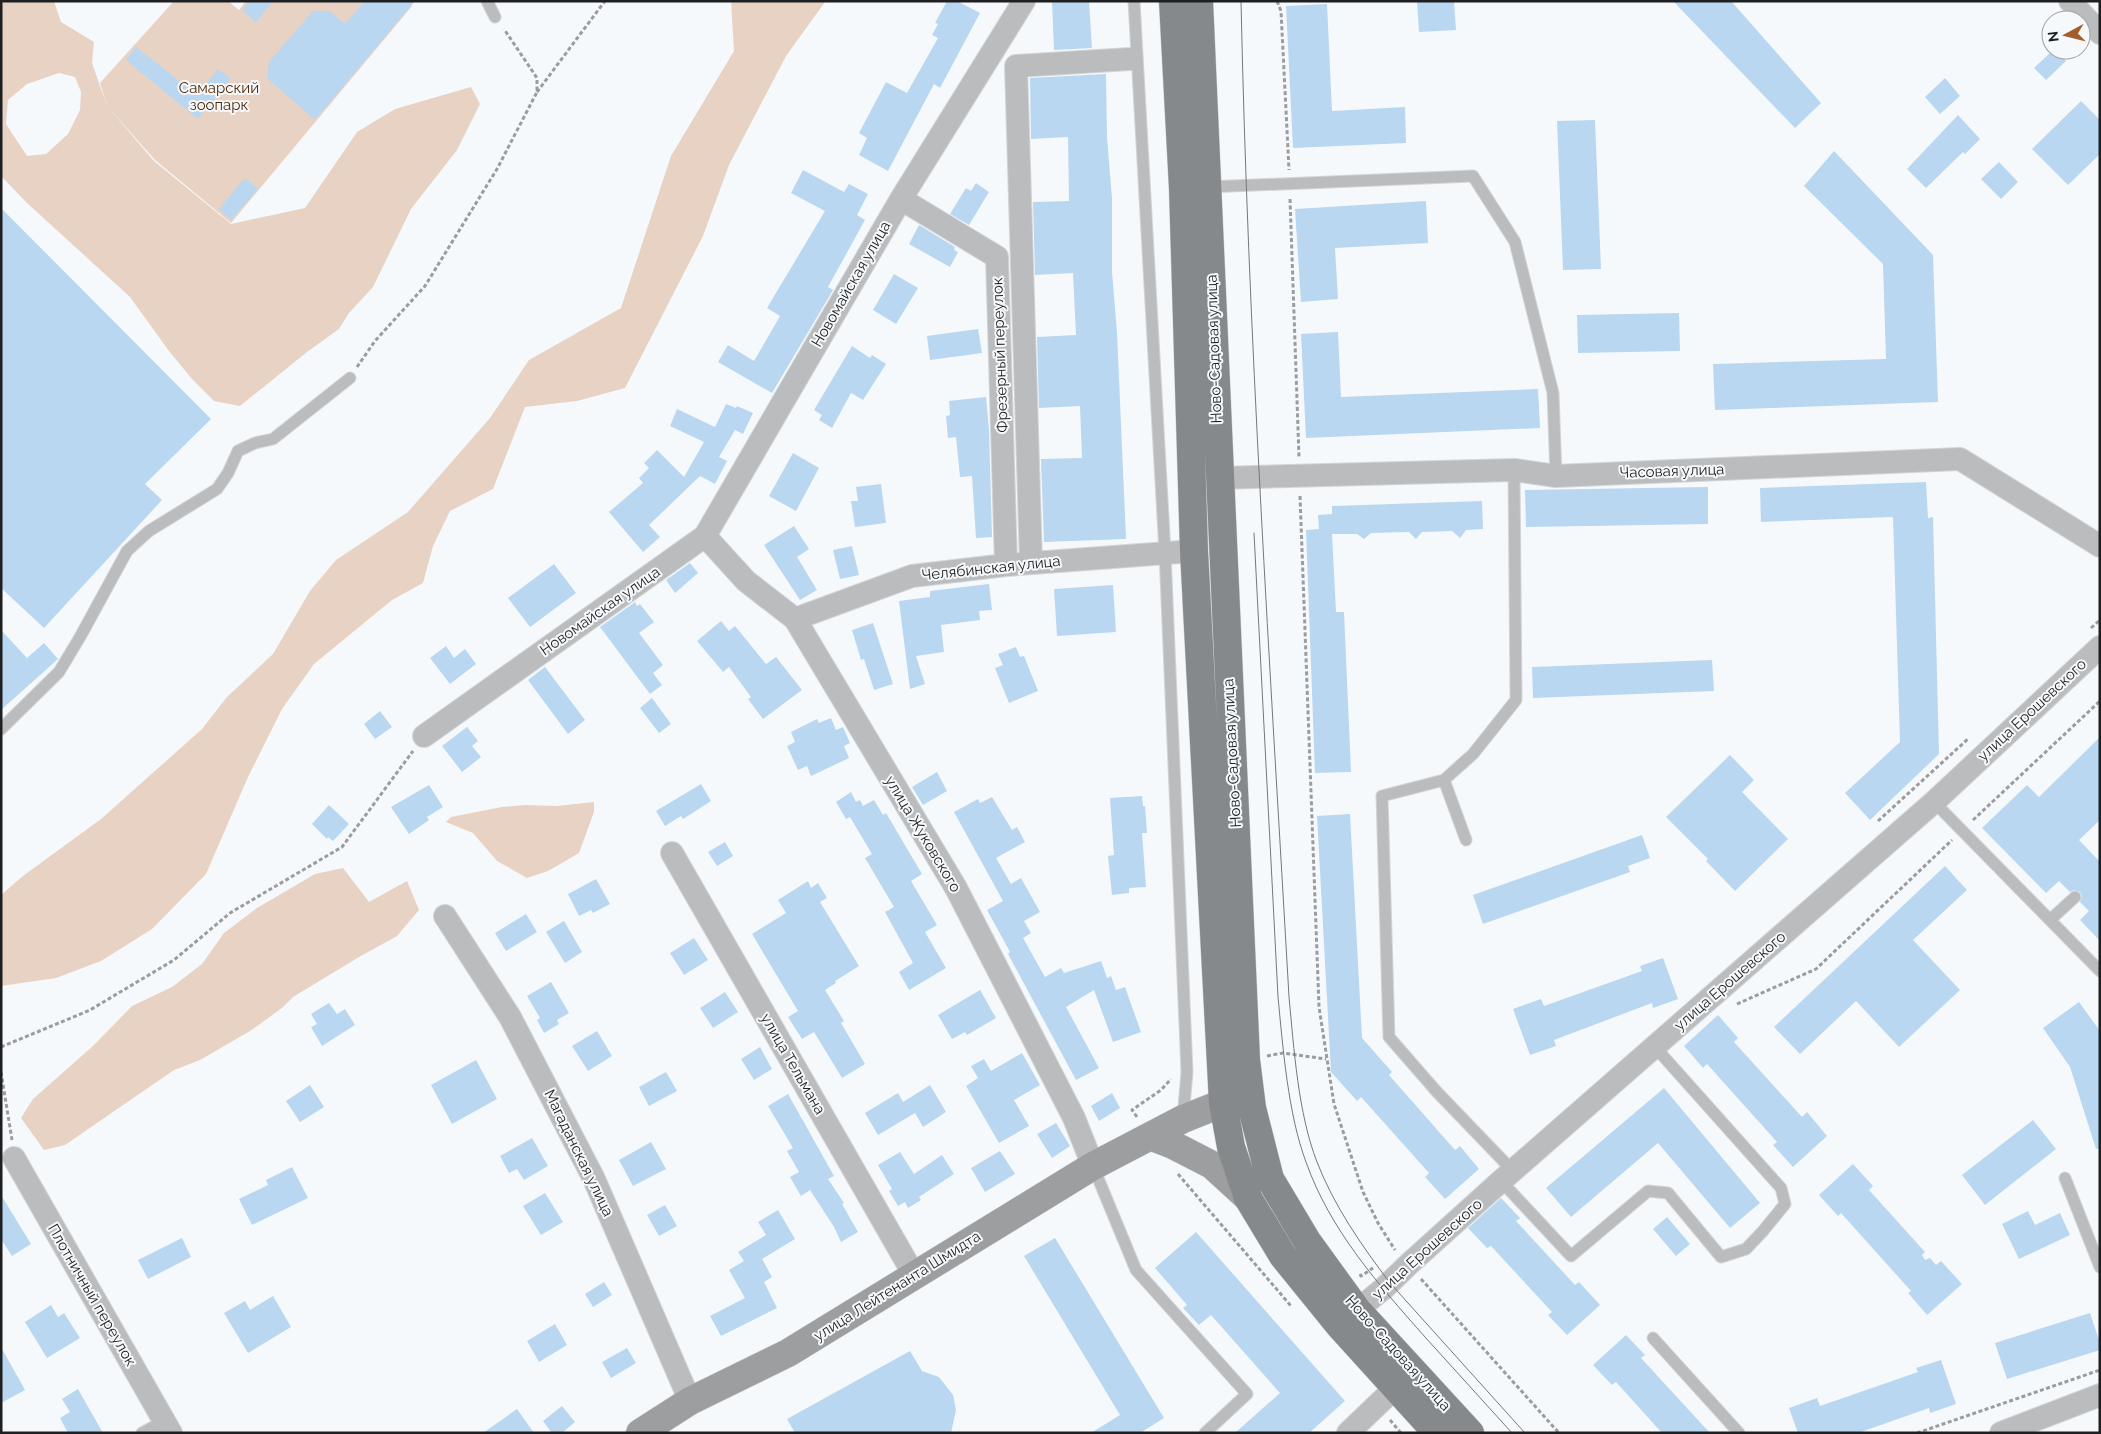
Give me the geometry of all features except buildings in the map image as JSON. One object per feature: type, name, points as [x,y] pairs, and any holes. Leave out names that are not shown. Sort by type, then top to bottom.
[{"type":"main road","name":"Ново-Садовая улица","points":[[1173,1],[1183,188],[1194,551],[1223,1103],[1231,1148],[1248,1198],[1283,1256],[1339,1325],[1437,1433]]},
{"type":"main road","name":"Ново-Садовая улица","points":[[1198,1],[1208,186],[1219,478],[1245,1040],[1250,1096],[1270,1179],[1306,1241],[1357,1310],[1470,1433]]},
{"type":"street","name":"Новомайская улица","points":[[424,736],[705,536],[900,199],[1024,1]]},
{"type":"street","points":[[2070,1],[2100,33]]},
{"type":"street","points":[[1031,563],[1016,66],[1130,59]]},
{"type":"street","name":"Фрезерный переулок","points":[[900,199],[997,257],[1006,565]]},
{"type":"street","name":"Часовая улица","points":[[1219,478],[1514,470],[1556,476],[1960,459],[2100,546]]},
{"type":"street","name":"улица Жуковского","points":[[705,536],[746,581],[795,619],[956,888],[1074,1118],[1093,1166]]},
{"type":"street","name":"Челябинская улица","points":[[795,619],[912,576],[1006,565],[1194,551]]},
{"type":"street","name":"улица Ерошевского","points":[[1357,1310],[1383,1290],[1398,1254],[1507,1176],[1934,802],[2092,640]]},
{"type":"street","name":"улица Тельмана","points":[[672,853],[914,1274]]},
{"type":"street","name":"Магаданская улица","points":[[446,916],[510,1017],[594,1180],[690,1401]]},
{"type":"street","name":"улица Лейтенанта Шмидта","points":[[640,1433],[690,1401],[788,1353],[1093,1166],[1152,1137],[1183,1119],[1223,1103],[1250,1096]]},
{"type":"street","points":[[1152,1137],[1173,1145],[1212,1165],[1248,1198]]},
{"type":"street","name":"Плотничный переулок","points":[[14,1158],[167,1427]]},
{"type":"street","points":[[1348,1433],[1396,1388]]},
{"type":"street","points":[[2001,1433],[2100,1395]]},
{"type":"lane","points":[[487,1],[495,17]]},
{"type":"lane","points":[[1134,1],[1165,553],[1187,1072],[1183,1119]]},
{"type":"lane","points":[[1208,186],[1473,176],[1515,242],[1553,393],[1556,476]]},
{"type":"lane","points":[[1,729],[59,672],[127,551],[149,531],[217,489],[228,473],[238,451],[255,443],[273,439],[350,378]]},
{"type":"lane","points":[[1514,470],[1516,700],[1473,754],[1444,780],[1382,796],[1389,1037],[1507,1176],[1571,1256],[1648,1191],[1668,1193],[1722,1257],[1746,1249],[1785,1204],[1781,1188],[1655,1047]]},
{"type":"lane","points":[[1444,780],[1466,840]]},
{"type":"lane","points":[[1934,802],[2100,971]]},
{"type":"lane","points":[[2050,920],[2075,897]]},
{"type":"lane","points":[[1093,1166],[1136,1270],[1246,1394],[1205,1433]]},
{"type":"lane","points":[[2065,1178],[2100,1267]]},
{"type":"lane","points":[[1653,1338],[1739,1433]]},
{"type":"lane","points":[[142,1433],[167,1427]]},
{"type":"path","points":[[350,378],[375,341],[424,286],[496,169],[537,92],[605,1]]},
{"type":"path","points":[[1278,1],[1281,11],[1289,183],[1319,1008],[1334,1104],[1363,1192],[1378,1223],[1398,1254],[1559,1433]]},
{"type":"path","points":[[495,17],[538,78],[537,92]]},
{"type":"path","points":[[2092,640],[2100,620]]},
{"type":"path","points":[[1734,1005],[1816,969],[2100,701]]},
{"type":"path","points":[[1872,826],[1975,733]]},
{"type":"path","points":[[1,1047],[90,1010],[174,960],[230,913],[342,847],[424,736]]},
{"type":"path","points":[[1269,1065],[1270,1056]]},
{"type":"path","points":[[1,1072],[14,1158]]},
{"type":"path","points":[[1356,1270],[1361,1276],[1377,1266]]},
{"type":"path","points":[[1917,1433],[2100,1370]]},
{"type":"green space","points":[[1,1],[54,1],[61,22],[94,42],[92,63],[107,106],[154,161],[231,224],[305,208],[357,132],[395,109],[471,87],[480,104],[457,150],[411,209],[373,287],[349,313],[339,329],[240,406],[214,401],[192,379],[169,351],[130,297],[27,203],[1,176]],"holes":[[[59,73],[75,77],[81,92],[80,110],[68,134],[46,154],[27,156],[6,124],[8,100],[27,84]]]},
{"type":"green space","name":"Самарский зоопарк","points":[[174,1],[228,1],[239,10],[246,1],[406,1],[412,6],[231,223],[155,160],[107,106],[100,83]]},
{"type":"green space","points":[[731,1],[825,2],[786,56],[729,165],[703,236],[625,388],[577,401],[525,407],[493,489],[450,511],[433,546],[423,583],[392,600],[314,664],[282,709],[248,777],[206,874],[152,929],[101,961],[56,978],[1,986],[1,895],[23,876],[101,819],[202,729],[227,697],[273,654],[310,591],[336,560],[408,512],[490,418],[529,360],[621,308],[671,156],[734,51]]},
{"type":"green space","points":[[594,802],[594,812],[579,853],[548,871],[527,878],[497,861],[473,833],[446,822],[451,817],[502,807],[525,805],[557,806]]},
{"type":"green space","points":[[343,868],[369,902],[407,881],[419,910],[397,936],[293,997],[282,1008],[250,1031],[200,1060],[174,1070],[65,1145],[44,1150],[21,1118],[33,1099],[94,1045],[132,1006],[172,987],[202,964],[224,933],[257,908],[315,874]]},
{"type":"tram line","points":[[1241,1],[1244,125],[1260,499],[1289,997],[1295,1059],[1305,1123],[1324,1178],[1340,1210],[1359,1240],[1390,1283],[1525,1433]]},
{"type":"tram line","points":[[1254,533],[1278,997],[1287,1081],[1300,1143],[1316,1187],[1328,1211],[1357,1255],[1407,1317],[1512,1433]]}]
